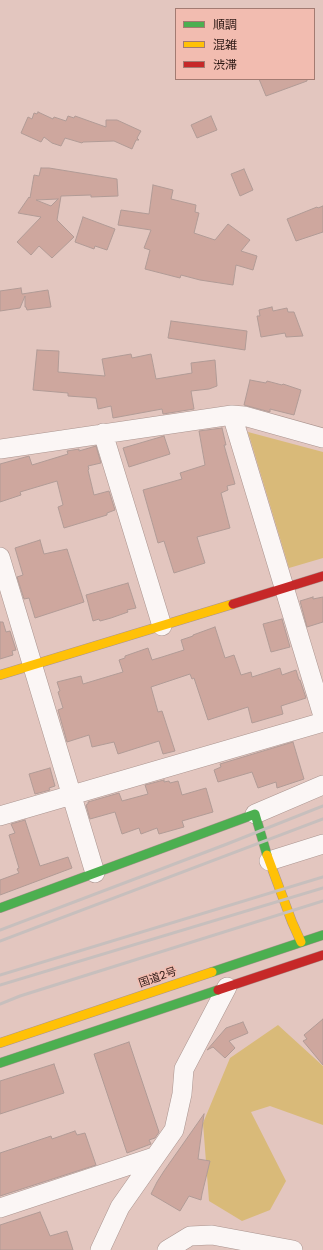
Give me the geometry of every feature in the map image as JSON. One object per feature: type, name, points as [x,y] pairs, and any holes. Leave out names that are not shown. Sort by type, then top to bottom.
[{"type":"main road","points":[[0,674],[323,576]]},
{"type":"main road","points":[[0,908],[255,814],[269,861],[301,942]]},
{"type":"main road","name":"国道2号","points":[[0,1043],[323,935]]},
{"type":"main road","points":[[0,1063],[323,955]]},
{"type":"street","points":[[232,415],[323,716]]},
{"type":"street","points":[[0,449],[232,415],[244,416],[323,438]]},
{"type":"street","points":[[103,433],[162,626]]},
{"type":"street","points":[[0,557],[95,873]]},
{"type":"street","points":[[0,816],[323,722]]},
{"type":"street","points":[[255,814],[323,784]]},
{"type":"street","points":[[269,861],[323,844]]},
{"type":"street","points":[[100,1250],[120,1207],[174,1130],[182,1094],[184,1069],[226,987]]},
{"type":"street","points":[[0,1208],[154,1157]]},
{"type":"street","points":[[167,1250],[190,1236],[212,1235],[293,1250]]},
{"type":"shaded area","points":[[248,432],[323,452],[323,558],[289,568]]},
{"type":"shaded area","points":[[278,1025],[323,1066],[323,1125],[270,1106],[251,1112],[286,1181],[270,1210],[242,1221],[209,1201],[203,1123],[230,1058]]},
{"type":"building","points":[[259,80],[307,80],[307,81],[266,96]]},
{"type":"building","points":[[38,112],[53,119],[54,117],[66,121],[68,116],[74,118],[75,116],[106,127],[106,120],[117,120],[141,131],[137,138],[139,140],[136,140],[132,149],[114,141],[82,143],[65,138],[61,146],[52,143],[44,137],[41,142],[21,133],[28,117],[32,119],[34,113],[37,114]]},
{"type":"building","points":[[211,116],[217,130],[197,138],[191,125]]},
{"type":"building","points":[[41,168],[49,168],[117,179],[118,196],[61,196],[57,220],[74,237],[52,258],[39,246],[31,255],[17,242],[41,217],[18,213],[29,197],[30,198],[34,175],[39,176]],"holes":[[[58,199],[51,206],[36,200]]]},
{"type":"building","points":[[244,169],[253,190],[240,196],[231,174]]},
{"type":"building","points":[[153,185],[173,190],[171,199],[196,205],[195,212],[199,213],[194,233],[215,240],[228,224],[250,240],[241,251],[257,256],[253,270],[236,265],[233,285],[200,280],[181,275],[180,278],[145,269],[150,250],[144,248],[151,230],[118,225],[121,210],[149,214]]},
{"type":"building","points":[[323,206],[323,232],[296,241],[287,219]]},
{"type":"building","points":[[83,217],[115,229],[107,250],[95,246],[94,249],[75,242]]},
{"type":"building","points":[[21,288],[22,294],[48,290],[51,307],[27,310],[25,307],[25,296],[20,308],[0,311],[0,291]]},
{"type":"building","points":[[272,307],[273,311],[287,308],[288,312],[294,312],[303,336],[286,337],[285,333],[261,337],[257,316],[260,316],[259,310]]},
{"type":"building","points":[[171,321],[247,331],[245,350],[168,338]]},
{"type":"building","points":[[37,350],[59,351],[58,372],[105,376],[102,359],[131,354],[132,358],[151,354],[156,379],[192,373],[191,363],[215,360],[217,386],[209,389],[191,391],[194,409],[163,414],[162,409],[113,418],[111,406],[98,409],[96,398],[68,396],[68,393],[33,390]]},
{"type":"building","points":[[250,380],[283,384],[301,390],[294,415],[270,409],[270,412],[244,405]]},
{"type":"building","points":[[222,428],[226,445],[224,445],[235,484],[227,486],[228,490],[221,493],[230,528],[197,537],[205,563],[174,573],[164,541],[158,543],[143,490],[182,479],[180,473],[205,465],[199,431]]},
{"type":"building","points":[[164,436],[170,454],[129,467],[123,448]]},
{"type":"building","points":[[96,446],[101,463],[88,466],[88,470],[94,495],[109,491],[115,510],[107,513],[107,515],[64,528],[58,507],[63,505],[57,481],[20,492],[21,495],[0,502],[0,464],[29,456],[32,465],[68,454],[67,451],[79,449],[79,451]]},
{"type":"building","points":[[40,540],[44,554],[67,549],[84,602],[35,618],[29,598],[24,599],[17,577],[23,575],[15,548]]},
{"type":"building","points":[[128,583],[136,608],[127,610],[128,612],[111,618],[93,621],[86,595]]},
{"type":"building","points":[[313,597],[313,599],[323,597],[323,622],[307,627],[300,601]]},
{"type":"building","points":[[282,619],[290,647],[271,652],[263,624]]},
{"type":"building","points":[[0,622],[3,622],[6,632],[10,631],[16,650],[12,651],[13,655],[0,659]]},
{"type":"building","points":[[215,627],[225,658],[234,655],[241,675],[251,672],[252,677],[280,668],[282,675],[296,670],[306,698],[281,706],[283,714],[252,723],[248,707],[208,720],[194,678],[192,679],[190,674],[151,687],[158,712],[162,711],[175,751],[163,754],[159,741],[118,754],[114,742],[92,747],[89,735],[67,742],[58,710],[63,708],[58,692],[60,691],[57,682],[81,676],[83,684],[123,672],[119,660],[125,658],[125,656],[148,648],[152,660],[184,650],[181,640]]},
{"type":"building","points":[[293,742],[304,779],[277,788],[276,782],[258,788],[252,772],[218,782],[214,770],[221,767],[220,764]]},
{"type":"building","points":[[50,768],[55,786],[49,788],[50,790],[35,794],[29,774]]},
{"type":"building","points":[[164,780],[164,782],[169,781],[170,783],[178,781],[182,795],[206,788],[213,812],[182,821],[184,827],[159,834],[157,828],[141,834],[139,828],[122,834],[115,812],[90,819],[86,805],[88,802],[119,793],[122,801],[148,794],[145,785]]},
{"type":"building","points":[[25,820],[40,866],[68,857],[72,868],[0,895],[0,880],[19,873],[17,869],[19,868],[9,835],[15,833],[11,824]]},
{"type":"building","points":[[323,1019],[323,1065],[303,1041],[307,1039],[304,1035]]},
{"type":"building","points":[[243,1022],[248,1033],[229,1041],[235,1048],[225,1058],[213,1047],[207,1050],[226,1028]]},
{"type":"building","points":[[129,1042],[159,1132],[155,1138],[149,1140],[151,1144],[127,1153],[94,1054]]},
{"type":"building","points":[[54,1064],[64,1093],[0,1114],[0,1081]]},
{"type":"building","points":[[204,1114],[198,1159],[210,1161],[201,1200],[189,1196],[180,1211],[151,1194],[164,1171]]},
{"type":"building","points":[[75,1131],[77,1135],[85,1133],[96,1165],[0,1196],[0,1153],[51,1136],[52,1139]]},
{"type":"building","points":[[40,1212],[50,1236],[67,1231],[73,1250],[0,1250],[0,1225]]},
{"type":"railway","points":[[0,930],[323,806]]},
{"type":"railway","points":[[0,941],[323,819]]},
{"type":"railway","points":[[0,975],[323,877]]},
{"type":"railway","points":[[0,985],[323,888]]},
{"type":"railway","points":[[0,1004],[20,996],[323,901]]},
{"type":"traffic: fast","points":[[0,908],[255,814],[267,855]]},
{"type":"traffic: fast","points":[[212,972],[323,935]]},
{"type":"traffic: fast","points":[[0,1063],[218,990]]},
{"type":"traffic: slow","points":[[0,675],[233,604]]},
{"type":"traffic: slow","points":[[267,855],[301,942]]},
{"type":"traffic: slow","points":[[0,1043],[212,972]]},
{"type":"traffic: jam","points":[[233,604],[323,576]]},
{"type":"traffic: jam","points":[[218,990],[323,955]]}]
